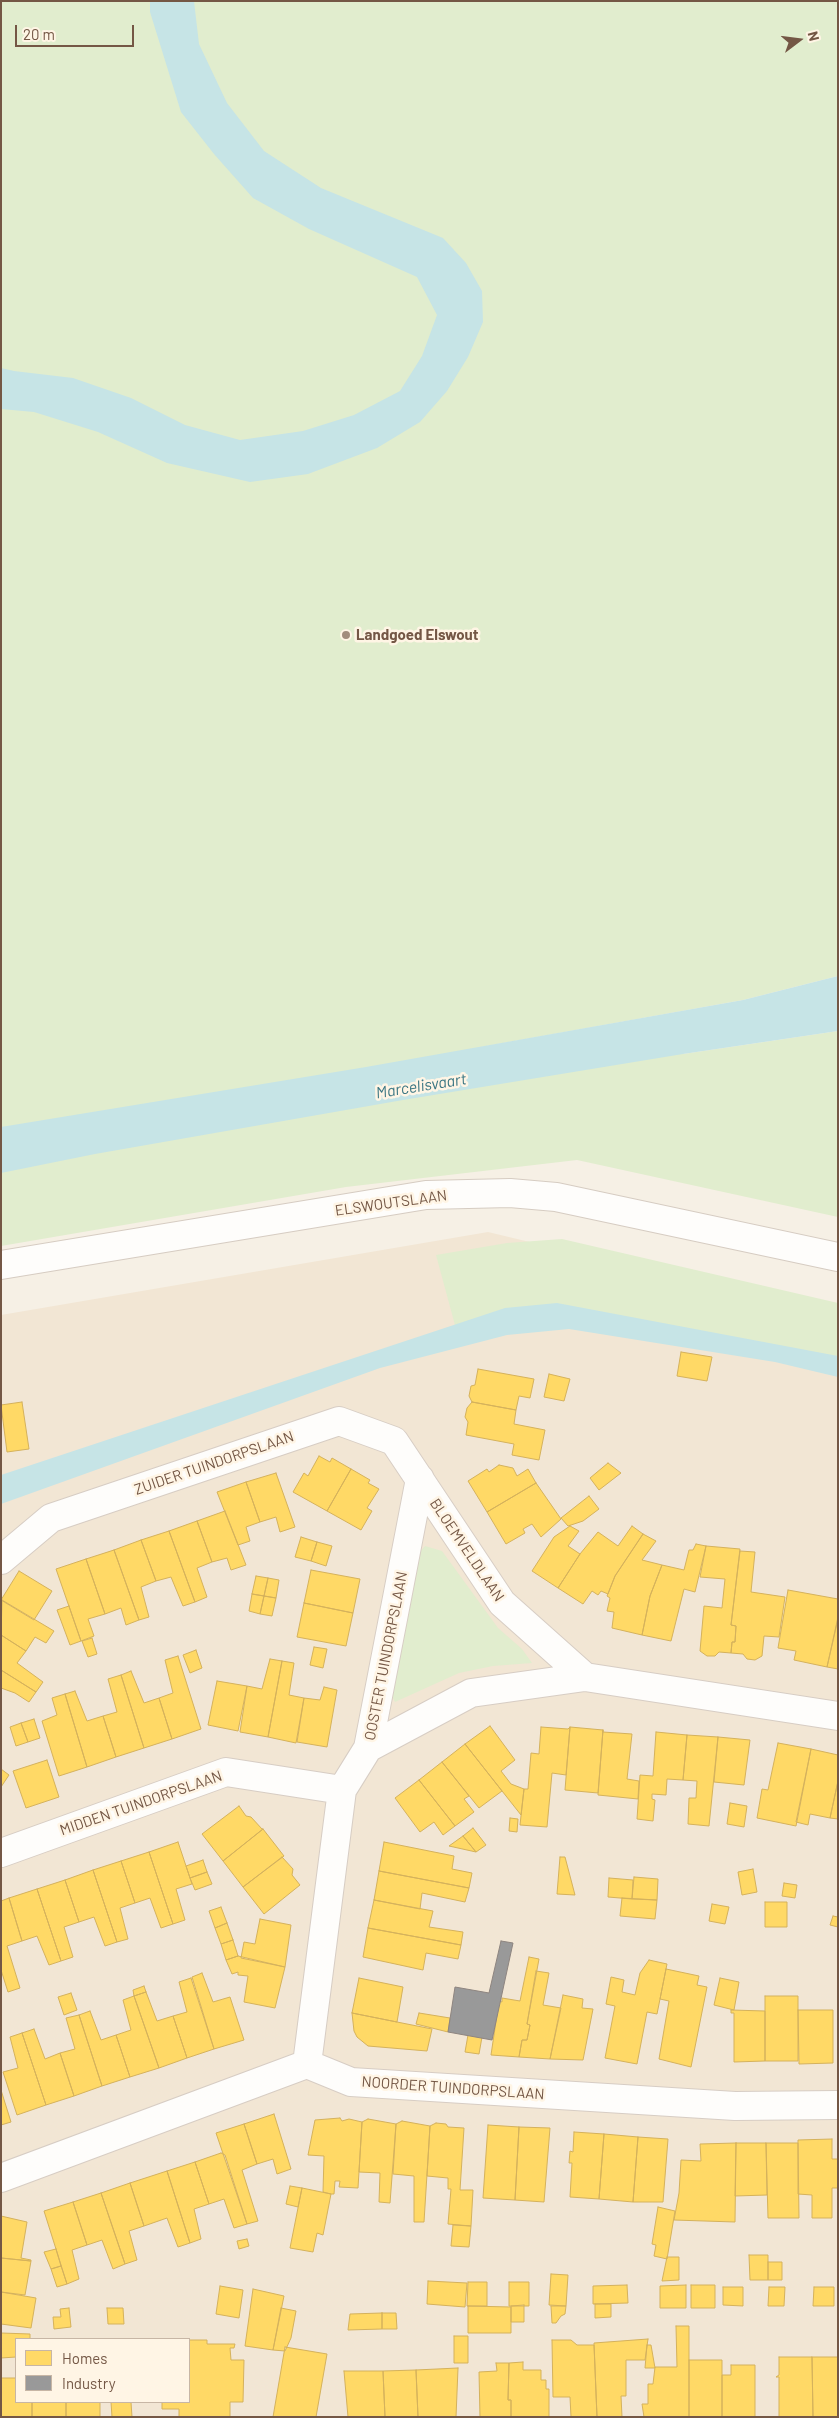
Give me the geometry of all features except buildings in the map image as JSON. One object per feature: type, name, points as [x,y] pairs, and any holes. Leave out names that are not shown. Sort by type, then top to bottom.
[{"type":"street","name":"ELSWOUTSLAAN","points":[[1,1265],[426,1195],[510,1193],[556,1197],[838,1257]]},
{"type":"street","name":"ZUIDER TUINDORPSLAAN","points":[[1,1560],[51,1518],[339,1421],[394,1441],[420,1479]]},
{"type":"street","name":"BLOEMVELDLAAN","points":[[420,1479],[502,1603],[585,1677]]},
{"type":"street","name":"OOSTER TUINDORPSLAAN","points":[[307,2064],[342,1790],[368,1748],[420,1479]]},
{"type":"street","points":[[368,1748],[471,1693],[585,1677],[838,1716]]},
{"type":"street","name":"MIDDEN TUINDORPSLAAN","points":[[1,1853],[226,1772],[342,1790]]},
{"type":"street","points":[[1,2178],[307,2064]]},
{"type":"street","name":"NOORDER TUINDORPSLAAN","points":[[307,2064],[351,2082],[734,2106],[838,2105]]},
{"type":"shaded area","points":[[488,1232],[838,1316],[838,2417],[1,2417],[1,1315]]},
{"type":"green space","name":"Landgoed Elswout","points":[[1,1],[838,1],[838,976],[743,1000],[481,1047],[683,1054],[838,1031],[838,1217],[577,1160],[346,1187],[1,1246]]},
{"type":"green space","points":[[562,1239],[838,1303],[838,1370],[556,1323],[459,1340],[436,1255],[507,1243]]},
{"type":"green space","points":[[425,1546],[442,1551],[498,1628],[522,1649],[532,1663],[493,1666],[459,1673],[395,1702],[390,1692],[415,1558]]},
{"type":"water","points":[[150,1],[194,1],[199,44],[227,103],[264,151],[321,188],[443,238],[466,263],[482,291],[483,322],[468,357],[447,391],[420,422],[377,448],[308,474],[250,482],[167,463],[98,432],[34,412],[1,409],[1,368],[73,378],[131,398],[185,425],[240,440],[303,431],[354,415],[400,391],[422,356],[437,315],[417,277],[309,229],[253,198],[214,154],[181,112],[150,12]]},
{"type":"water","name":"Marcelisvaart","points":[[838,976],[838,1031],[683,1054],[403,1100],[95,1154],[1,1173],[1,1127],[366,1067],[743,1000]]},
{"type":"water","points":[[557,1303],[838,1356],[838,1377],[775,1362],[569,1329],[507,1335],[380,1368],[1,1504],[1,1475],[505,1308]]},
{"type":"place","name":"Landgoed Elswout","points":[[346,635]]}]
